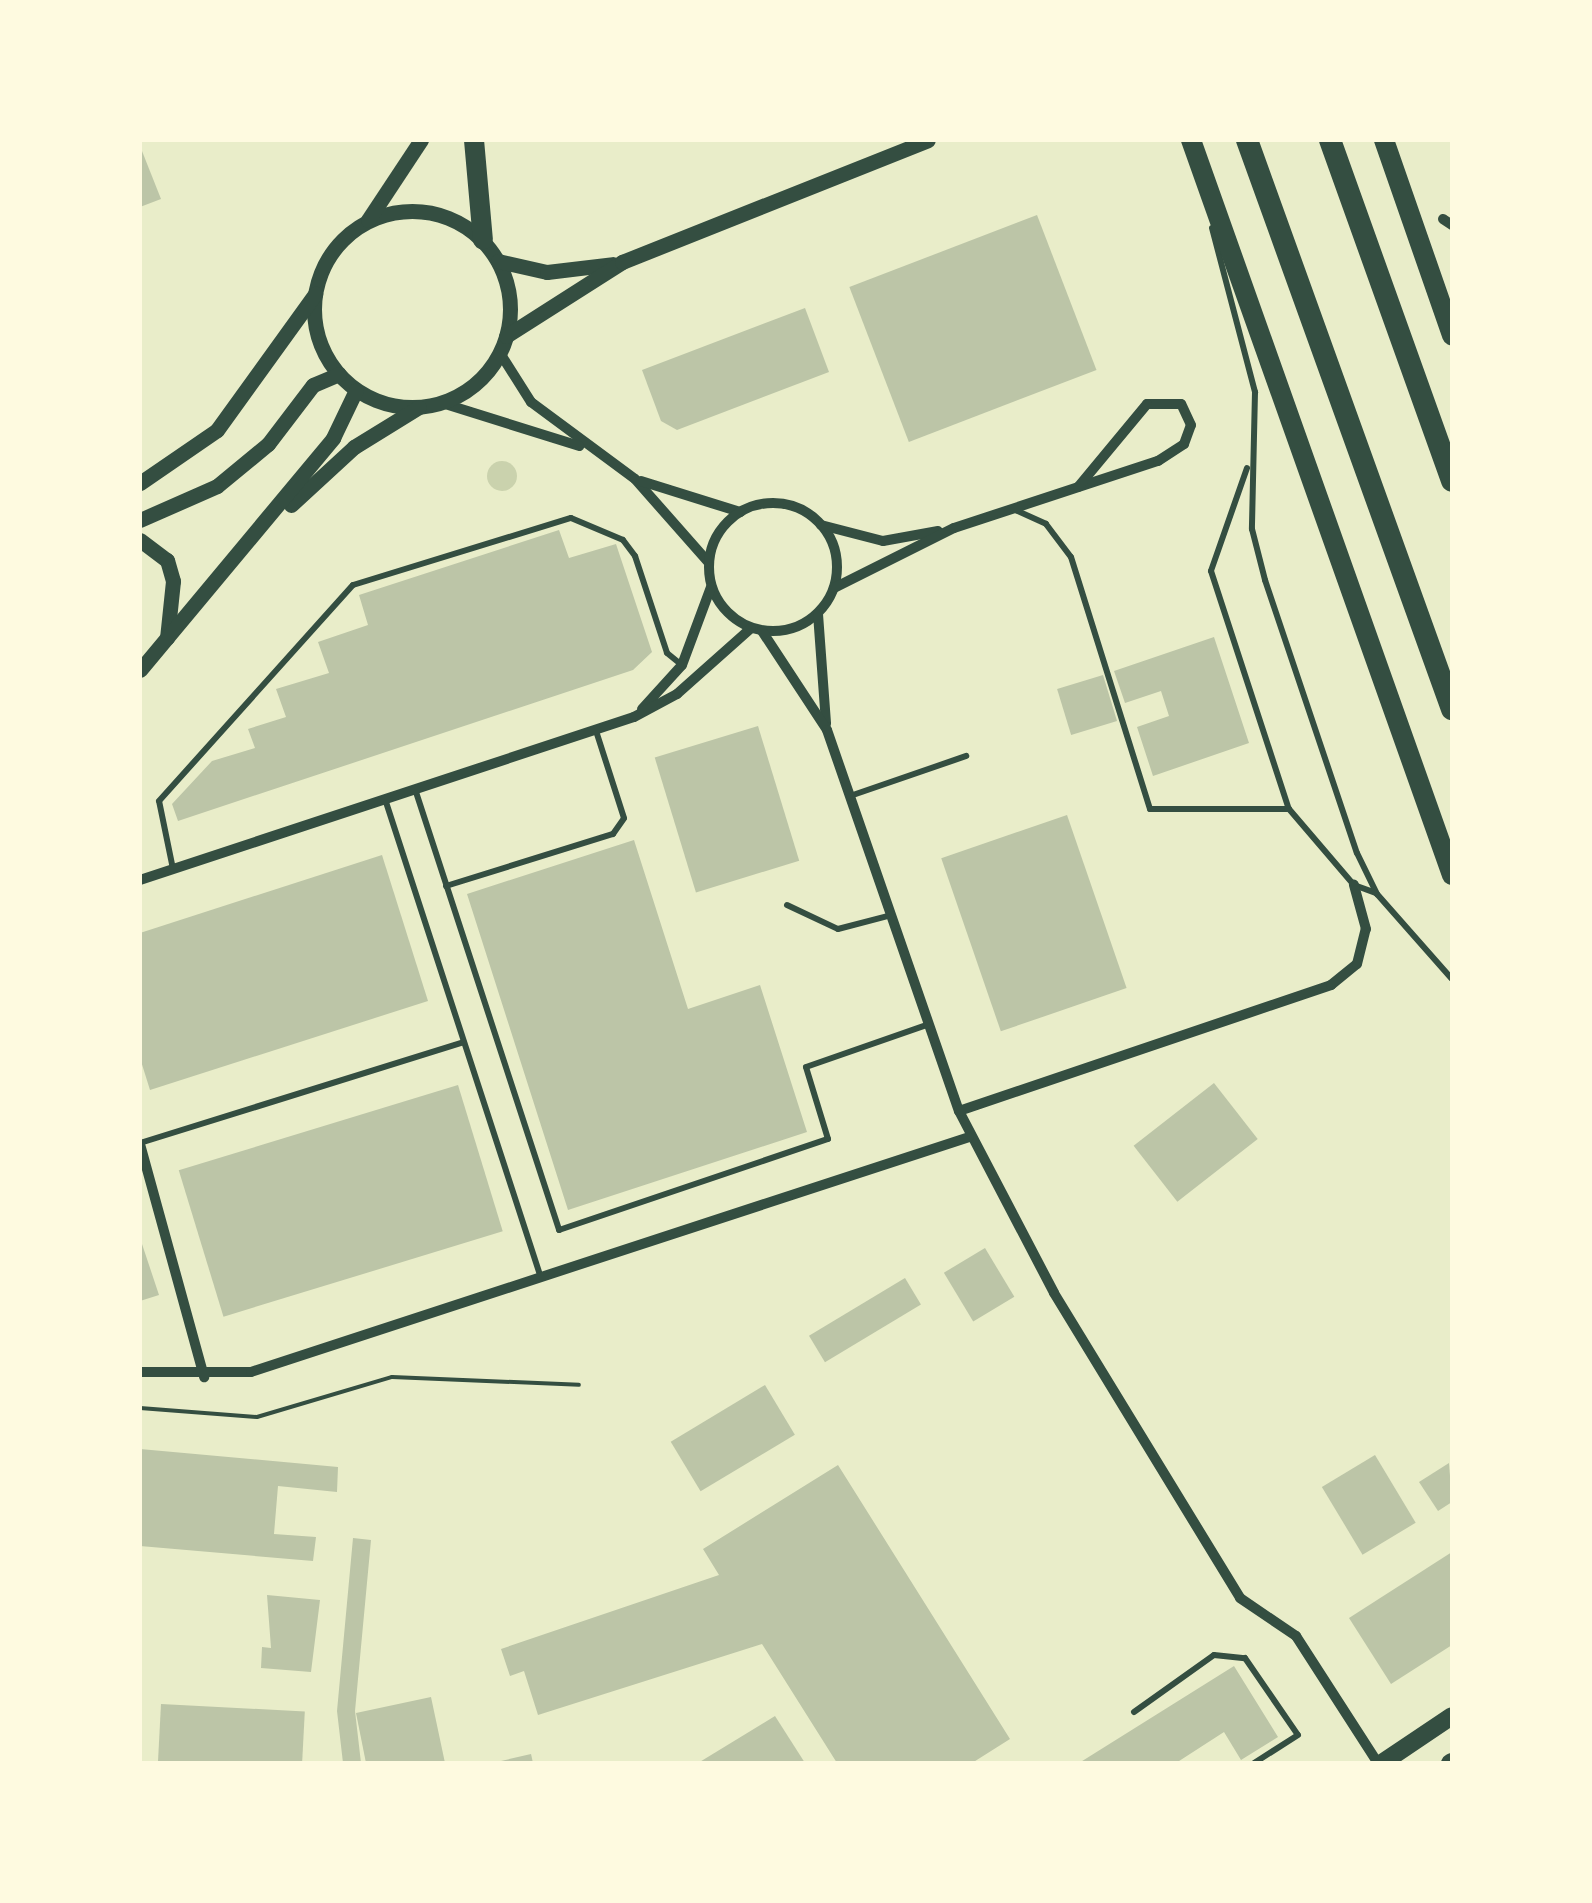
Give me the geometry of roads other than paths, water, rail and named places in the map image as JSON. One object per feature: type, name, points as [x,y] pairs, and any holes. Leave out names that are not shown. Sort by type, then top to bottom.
[{"type":"highway","points":[[474,140],[482,240]]},
{"type":"highway","points":[[1190,140],[1452,874]]},
{"type":"highway","points":[[1248,140],[1452,709]]},
{"type":"highway","points":[[1330,140],[1452,481]]},
{"type":"highway","points":[[1383,140],[1452,334]]},
{"type":"main road","points":[[1380,1763],[1452,1716]]},
{"type":"street","points":[[140,483],[218,430],[314,294],[324,265],[366,221],[421,140]]},
{"type":"street","points":[[506,336],[622,262],[928,140]]},
{"type":"street","points":[[258,534],[354,446],[419,407],[442,402],[500,353],[506,336],[498,261],[482,240],[428,211],[366,221]]},
{"type":"street","points":[[498,261],[547,272],[622,262]]},
{"type":"street","points":[[314,294],[318,337],[338,374],[356,390],[419,407]]},
{"type":"street","points":[[500,353],[531,402],[635,479],[708,563],[711,586],[682,665],[634,717]]},
{"type":"street","points":[[140,520],[217,486],[268,444],[314,386],[338,374]]},
{"type":"street","points":[[140,670],[258,534],[333,438],[356,390]]},
{"type":"street","points":[[442,402],[592,450]]},
{"type":"street","points":[[1078,487],[1147,404],[1181,404],[1191,425],[1184,444],[1078,487],[954,528],[834,588],[818,614],[827,730],[924,1026],[970,1137],[1240,1598],[1296,1636],[1380,1763]]},
{"type":"street","points":[[635,479],[740,512],[783,504],[821,524],[883,541],[954,528]]},
{"type":"street","points":[[708,563],[740,512]]},
{"type":"street","points":[[821,524],[832,544],[834,588]]},
{"type":"street","points":[[140,540],[167,560],[173,581],[167,642]]},
{"type":"street","points":[[711,586],[756,630],[827,730]]},
{"type":"street","points":[[140,880],[634,717],[677,694],[756,630],[818,614]]},
{"type":"street","points":[[959,1112],[1331,985],[1357,964],[1366,930],[1354,885]]},
{"type":"street","points":[[140,1372],[204,1377],[250,1372],[970,1137]]},
{"type":"street","points":[[140,1144],[204,1377]]},
{"type":"lane","points":[[1190,140],[1255,392],[1250,458],[1265,580],[1377,894],[1452,979]]},
{"type":"lane","points":[[1250,458],[1211,572],[1289,809],[1354,885],[1377,894]]},
{"type":"lane","points":[[1012,508],[1046,524],[1071,556],[1150,809],[1289,809]]},
{"type":"lane","points":[[173,869],[159,801],[353,584],[571,518],[622,540],[635,556],[667,653],[682,665]]},
{"type":"lane","points":[[446,886],[613,834],[624,818],[595,730]]},
{"type":"lane","points":[[848,796],[966,756]]},
{"type":"lane","points":[[416,789],[559,1230],[828,1138],[806,1067],[924,1026]]},
{"type":"lane","points":[[385,799],[541,1278]]},
{"type":"lane","points":[[787,905],[838,929],[888,916]]},
{"type":"lane","points":[[140,1144],[464,1042]]},
{"type":"lane","points":[[1134,1712],[1214,1655],[1245,1658],[1298,1735],[1254,1763]]}]
